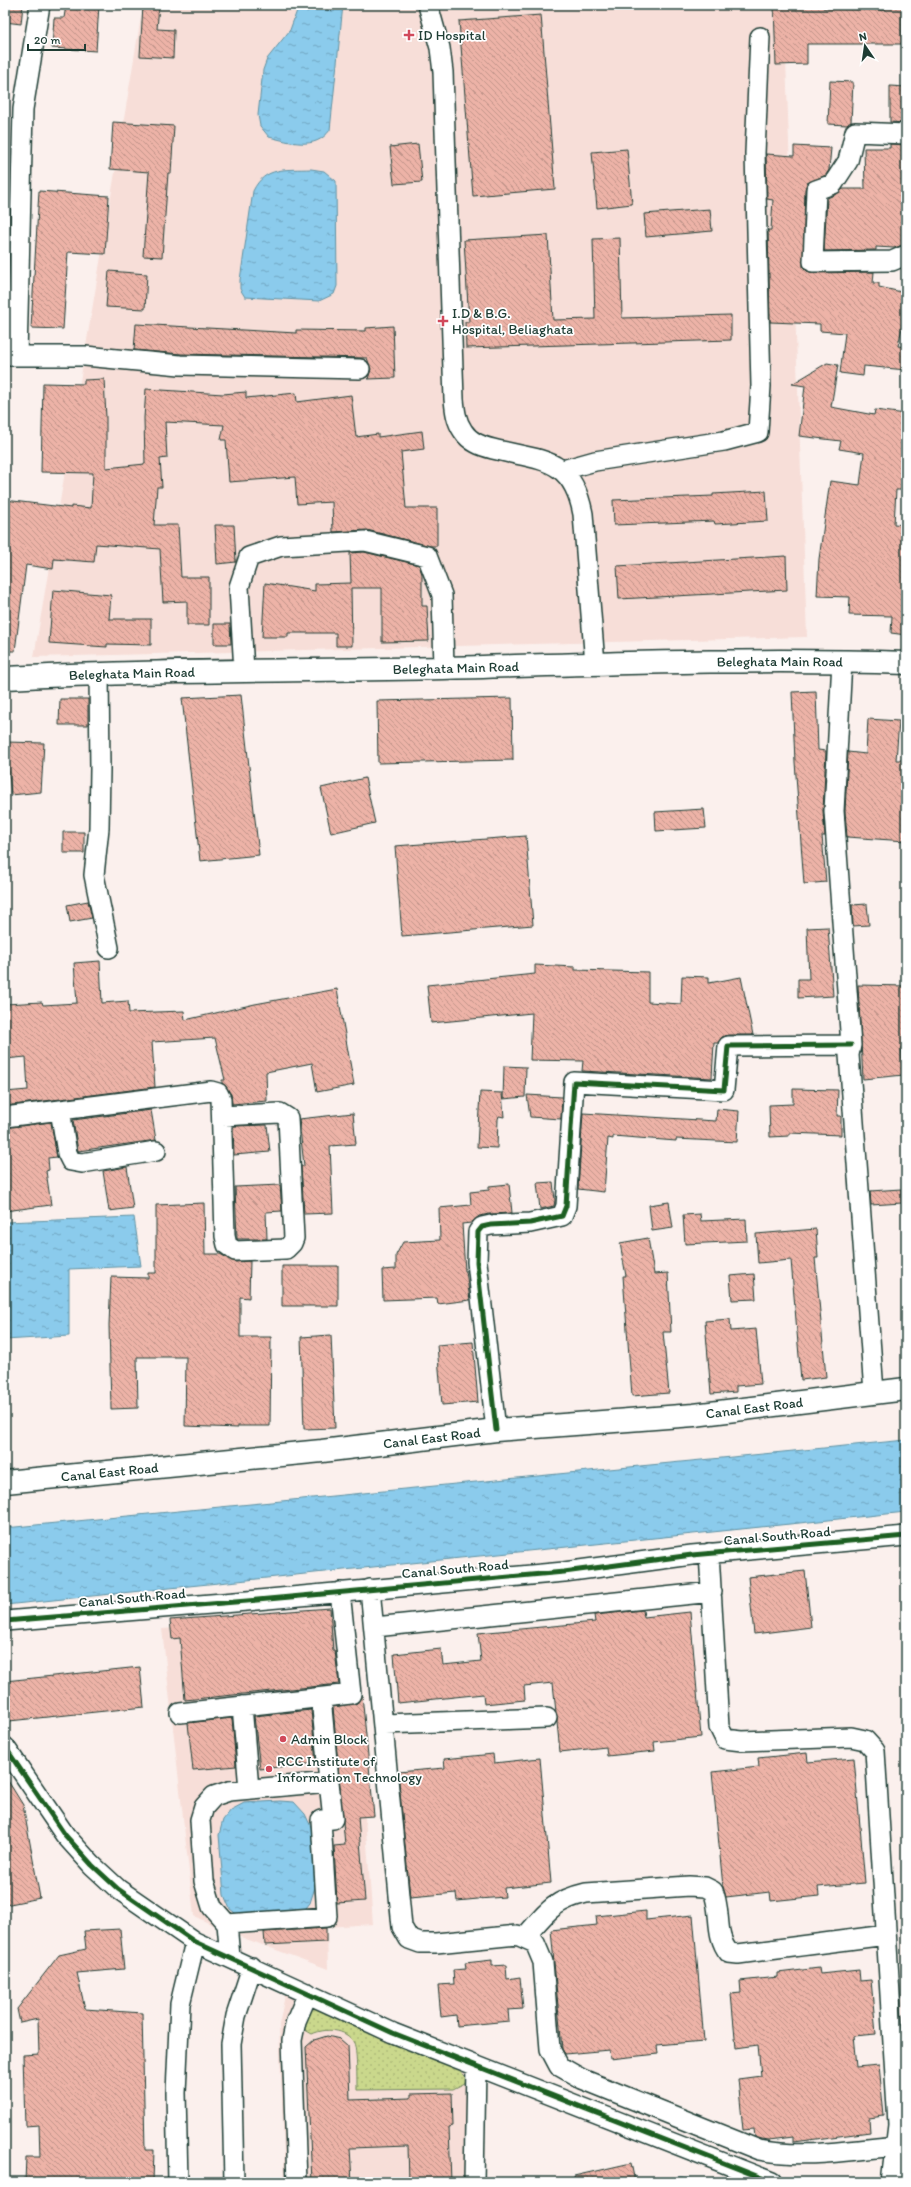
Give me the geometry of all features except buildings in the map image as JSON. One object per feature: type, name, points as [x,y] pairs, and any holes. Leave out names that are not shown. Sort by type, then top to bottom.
[{"type":"main road","name":"Beleghata Main Road","points":[[5,678],[99,673],[444,668],[595,664],[842,661],[906,663]]},
{"type":"main road","name":"Canal East Road","points":[[5,1482],[322,1451],[496,1430],[694,1415],[906,1389]]},
{"type":"street","points":[[40,5],[23,109],[11,356],[85,356],[180,365],[360,369]]},
{"type":"street","points":[[428,5],[440,48],[444,78],[454,399],[458,422],[469,439],[480,446],[524,455],[552,463],[563,470],[579,494],[583,514],[595,664]]},
{"type":"street","points":[[563,470],[595,461],[724,441],[758,432],[760,356],[755,153],[760,36]]},
{"type":"street","points":[[906,134],[855,132],[848,161],[833,184],[816,190],[813,262],[892,261],[906,255]]},
{"type":"street","points":[[244,671],[239,586],[249,557],[282,546],[365,541],[427,556],[442,595],[444,668]]},
{"type":"street","points":[[842,661],[834,811],[851,1045],[849,1056],[874,1392]]},
{"type":"street","points":[[99,673],[99,828],[94,876],[109,948]]},
{"type":"street","points":[[496,1430],[477,1262],[478,1232],[482,1227],[530,1223],[562,1216],[566,1206],[574,1082],[724,1090],[728,1046],[851,1045]]},
{"type":"street","points":[[5,1117],[211,1091],[218,1093],[221,1099],[227,1245],[235,1251],[286,1249],[292,1243],[294,1238],[288,1118],[280,1113],[222,1116]]},
{"type":"street","points":[[60,1110],[67,1153],[71,1161],[82,1163],[156,1151]]},
{"type":"street","name":"Canal South Road","points":[[5,1621],[564,1572],[709,1553],[906,1536]]},
{"type":"street","points":[[709,1553],[720,1727],[725,1739],[742,1741],[851,1737],[865,1740],[875,1751],[898,2124],[891,2182]]},
{"type":"street","points":[[370,1589],[375,1627],[402,1927],[409,1939],[420,1943],[436,1944],[517,1935],[535,1943],[543,1962],[550,2049],[559,2066],[582,2079],[759,2150],[778,2154],[798,2154],[896,2146]]},
{"type":"street","points":[[180,1713],[351,1694],[340,1592]]},
{"type":"street","points":[[375,1627],[712,1592]]},
{"type":"street","points":[[227,1924],[326,1917],[321,1820],[333,1819],[328,1782],[321,1698]]},
{"type":"street","points":[[242,1706],[249,1789]]},
{"type":"street","points":[[384,1724],[547,1718]]},
{"type":"street","points":[[5,1747],[65,1835],[92,1865],[118,1889],[195,1942],[393,2033],[772,2182]]},
{"type":"street","points":[[230,1957],[227,1924],[212,1907],[207,1896],[204,1881],[200,1820],[204,1807],[214,1796],[229,1791],[328,1782]]},
{"type":"street","points":[[524,1938],[550,1907],[573,1896],[586,1893],[689,1886],[705,1887],[713,1891],[717,1900],[722,1945],[729,1953],[738,1954],[886,1935]]},
{"type":"street","points":[[178,2182],[176,2093],[178,2027],[180,2004],[195,1942]]},
{"type":"street","points":[[234,2182],[231,2044],[236,2016],[252,1967]]},
{"type":"street","points":[[298,2182],[292,2040],[296,2021],[308,1993]]},
{"type":"street","points":[[474,2182],[476,2066]]},
{"type":"shaded area","name":"I.D & B.G. Hospital, Beliaghata","points":[[143,5],[784,5],[807,637],[34,657]]},
{"type":"shaded area","name":"RCC Institute of Information Technology","points":[[342,1616],[356,1697],[373,1924],[327,1927],[328,1969],[227,1932],[194,1916],[162,1629]]},
{"type":"shaded area","points":[[285,1995],[303,2003],[318,2003],[465,2071],[468,2076],[468,2182],[285,2182],[279,2025]]},
{"type":"green space","points":[[316,2006],[457,2066],[466,2078],[465,2083],[453,2089],[357,2090],[356,2052],[354,2043],[350,2038],[341,2032],[329,2030],[312,2034],[305,2030],[303,2026],[309,2008]]},
{"type":"water","points":[[299,5],[343,5],[330,130],[324,137],[310,143],[294,143],[269,137],[260,126],[258,115],[263,70],[267,59],[290,30]]},
{"type":"water","points":[[311,169],[324,171],[336,181],[337,286],[334,294],[319,301],[245,297],[240,289],[240,280],[253,191],[258,183],[270,173],[285,170]]},
{"type":"water","points":[[134,1217],[141,1266],[69,1269],[69,1336],[5,1340],[5,1222]]},
{"type":"water","points":[[906,1440],[906,1512],[5,1605],[5,1528]]},
{"type":"water","points":[[280,1801],[294,1802],[305,1814],[312,1829],[316,1884],[310,1903],[302,1913],[239,1916],[230,1909],[224,1895],[219,1835],[223,1820],[231,1810],[244,1803]]},
{"type":"water","points":[[681,2177],[704,2182],[668,2182],[669,2179]]},
{"type":"cycle path","points":[[496,1430],[477,1262],[478,1232],[482,1227],[491,1225],[530,1223],[562,1216],[566,1206],[574,1082],[724,1090],[728,1046],[851,1045]]},
{"type":"cycle path","points":[[5,1621],[247,1601],[564,1572],[692,1555],[906,1536]]},
{"type":"cycle path","points":[[5,1747],[65,1835],[92,1865],[118,1889],[195,1942],[393,2033],[772,2182]]},
{"type":"place","name":"ID Hospital","points":[[409,35]]},
{"type":"place","name":"I.D & B.G. Hospital, Beliaghata","points":[[443,321]]},
{"type":"place","name":"Admin Block","points":[[283,1739]]},
{"type":"place","name":"RCC Institute of Information Technology","points":[[269,1769]]}]
